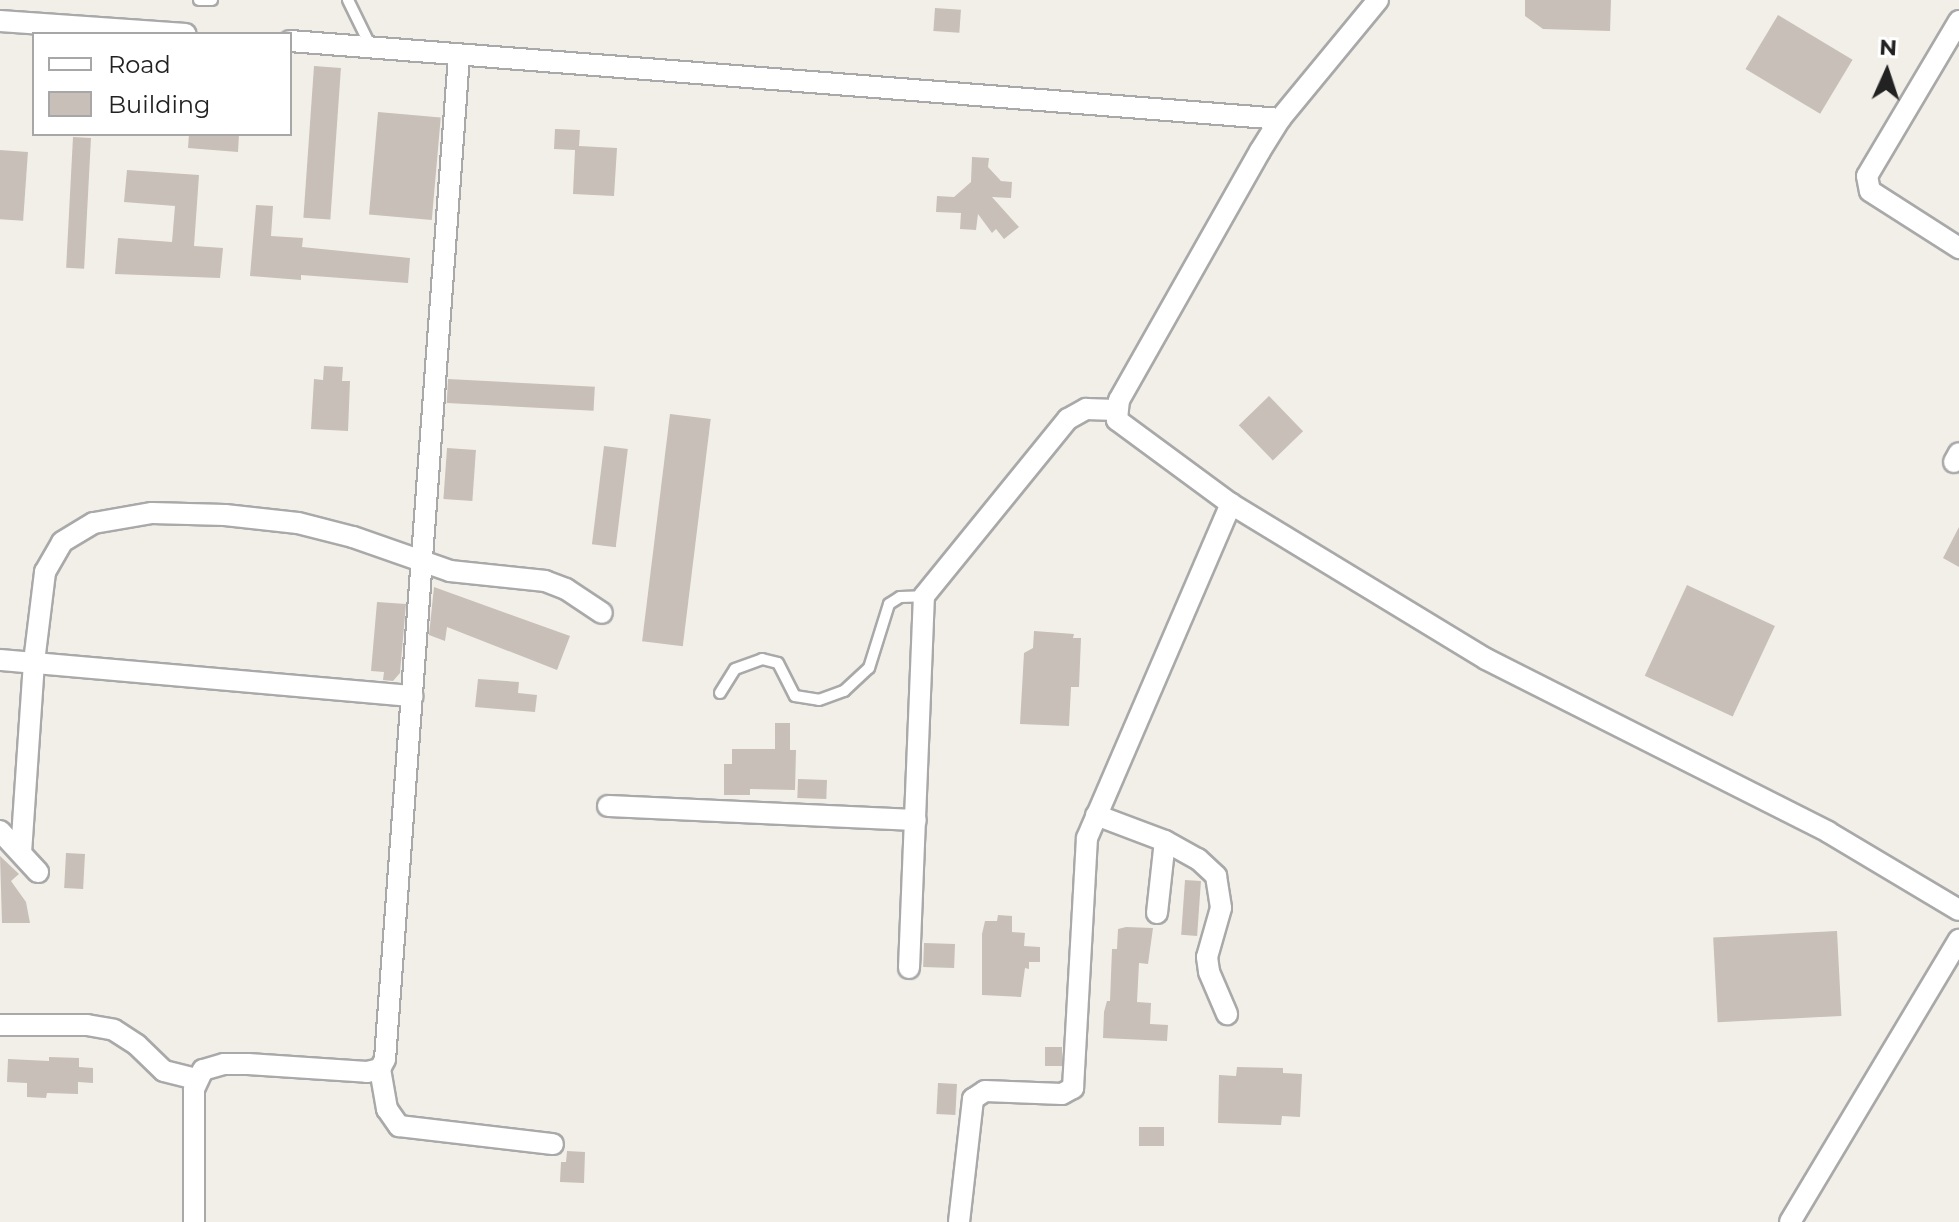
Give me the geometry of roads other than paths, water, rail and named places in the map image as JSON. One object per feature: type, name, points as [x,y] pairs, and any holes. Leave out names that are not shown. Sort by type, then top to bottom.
[{"type":"street","points":[[1378,0],[1280,119],[1116,410],[1122,426],[1231,504],[1486,659],[1828,832],[1959,910]]},
{"type":"street","points":[[0,21],[157,32]]},
{"type":"street","points":[[1959,21],[1875,159],[1867,186],[1870,191],[1959,248]]},
{"type":"street","points":[[292,41],[459,57],[1280,119]]},
{"type":"street","points":[[459,57],[385,1059],[380,1069],[387,1109],[399,1126],[553,1144]]},
{"type":"street","points":[[909,968],[924,596],[1068,419],[1086,409],[1116,410]]},
{"type":"street","points":[[959,1222],[973,1099],[985,1091],[1062,1094],[1073,1088],[1085,853],[1096,815],[1231,504]]},
{"type":"street","points":[[21,853],[34,662],[45,572],[50,557],[79,528],[109,518],[182,513],[298,523],[353,537],[423,563],[465,573],[545,581],[566,589],[602,613]]},
{"type":"street","points":[[0,660],[412,696]]},
{"type":"street","points":[[608,806],[916,820]]},
{"type":"street","points":[[1096,815],[1165,841],[1198,859],[1216,876],[1222,901],[1207,957],[1209,972],[1227,1014]]},
{"type":"street","points":[[0,831],[38,872]]},
{"type":"street","points":[[1157,913],[1165,841]]},
{"type":"street","points":[[1790,1222],[1959,940]]},
{"type":"street","points":[[0,1025],[87,1025],[114,1030],[137,1045],[164,1071],[197,1079]]},
{"type":"street","points":[[194,1222],[197,1079],[203,1070],[224,1064],[367,1072],[380,1069]]},
{"type":"lane","points":[[199,0],[212,0]]},
{"type":"lane","points":[[348,0],[371,47]]},
{"type":"lane","points":[[720,693],[735,669],[762,659],[778,663],[795,696],[819,700],[844,691],[869,668],[889,604],[900,597],[924,596]]}]
